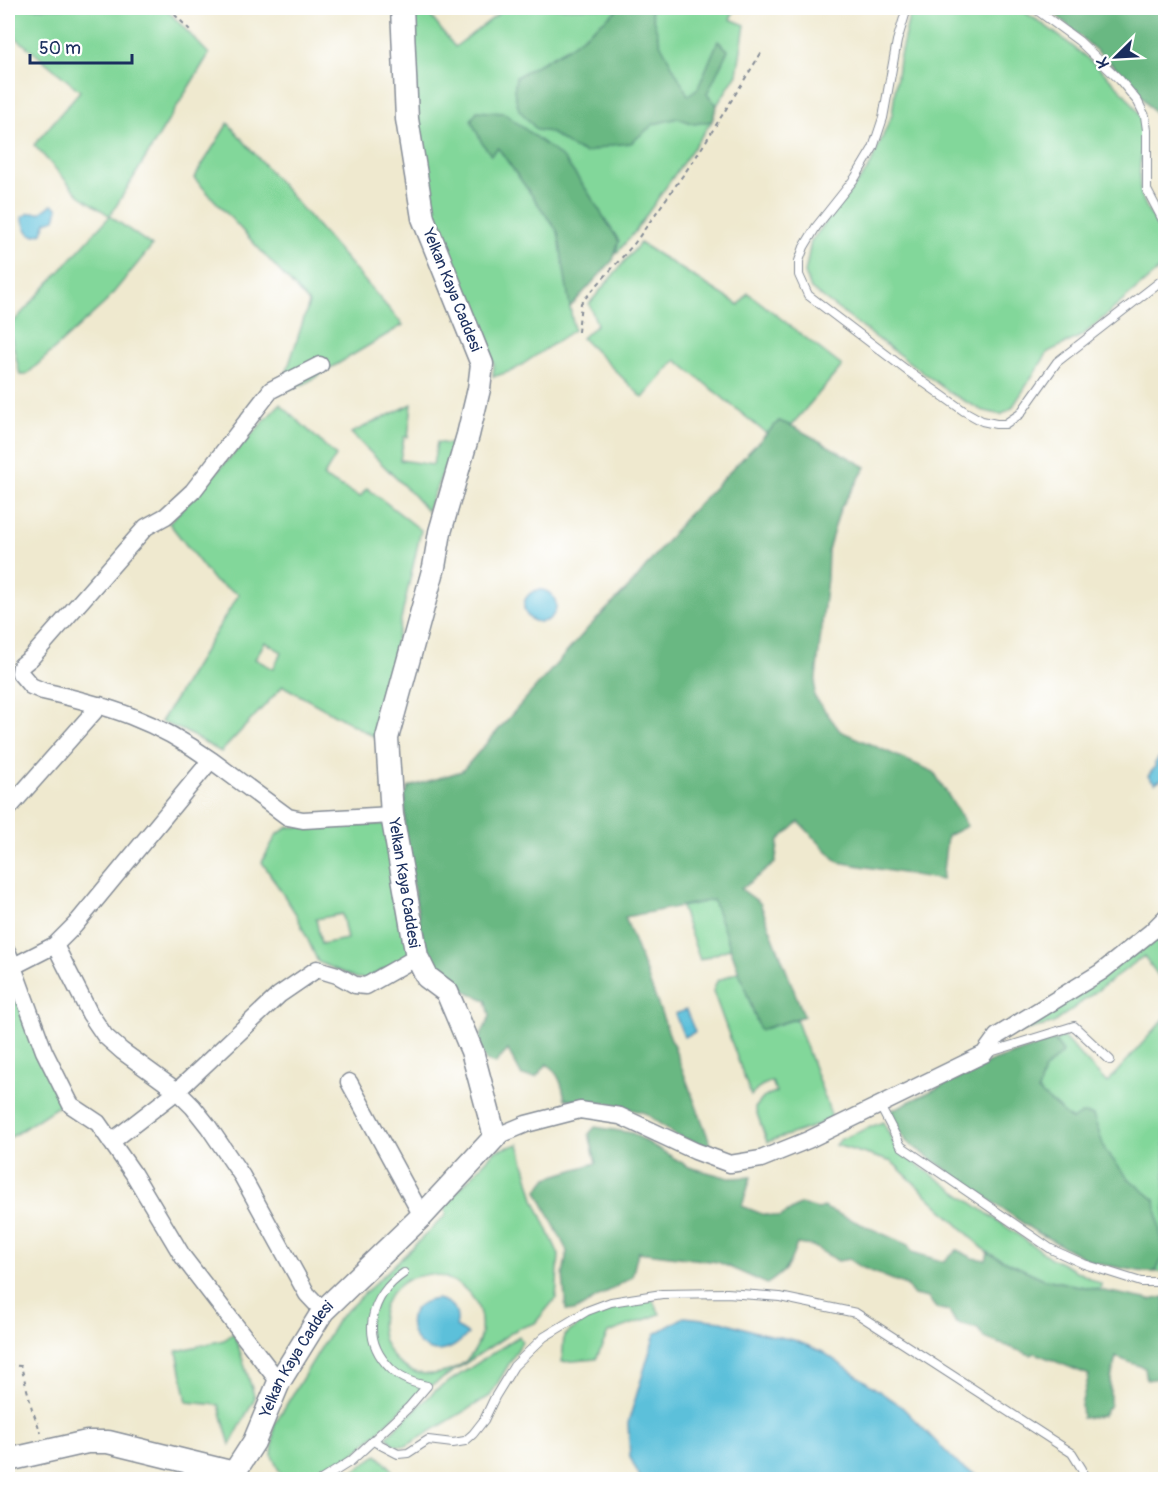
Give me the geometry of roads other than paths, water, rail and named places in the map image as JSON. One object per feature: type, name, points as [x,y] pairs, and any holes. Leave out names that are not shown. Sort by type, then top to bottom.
[{"type":"street","name":"Yelkan Kaya Caddesi","points":[[8,1460],[87,1442],[108,1442],[234,1473],[254,1442],[279,1382],[323,1311],[422,1216],[495,1137],[472,1051],[447,992],[427,977],[417,957],[392,815],[387,738],[434,567],[440,532],[468,435],[479,389],[482,364],[423,218],[407,120],[402,8]]},
{"type":"street","points":[[320,365],[271,390],[193,491],[166,516],[146,527],[112,569],[31,658],[21,666],[20,674],[31,686],[43,691],[100,705],[147,722],[179,738],[288,817],[303,820],[392,815]]},
{"type":"street","points":[[8,809],[100,705]]},
{"type":"street","points":[[212,760],[75,925],[55,945],[9,963],[44,1051],[71,1105],[98,1123],[133,1173],[183,1257],[279,1382]]},
{"type":"street","points":[[495,1137],[526,1124],[580,1110],[620,1116],[695,1151],[730,1164],[761,1159],[808,1140],[984,1054],[997,1036],[1101,972],[1166,917]]},
{"type":"street","points":[[55,945],[90,1014],[105,1036],[177,1091],[193,1107],[242,1176],[307,1294],[323,1311]]},
{"type":"street","points":[[111,1142],[177,1091],[279,995],[317,969],[337,975],[355,985],[366,986],[417,957]]},
{"type":"street","points":[[349,1082],[422,1216]]},
{"type":"lane","points":[[907,8],[897,41],[883,118],[873,148],[855,178],[816,227],[799,261],[799,275],[808,295],[964,411],[982,421],[1005,424],[1020,414],[1057,362],[1166,277]]},
{"type":"lane","points":[[1034,8],[1079,41],[1120,80],[1138,102],[1145,116],[1147,130],[1147,190],[1166,226]]},
{"type":"lane","points":[[984,1054],[1074,1026],[1110,1060]]},
{"type":"lane","points":[[880,1106],[901,1146],[1051,1249],[1084,1264],[1141,1282],[1166,1282]]},
{"type":"lane","points":[[321,1479],[351,1461],[414,1402],[427,1386],[402,1378],[390,1369],[375,1345],[372,1327],[374,1309],[381,1294],[392,1281],[404,1273]]},
{"type":"lane","points":[[373,1441],[398,1454],[408,1453],[428,1440],[453,1443],[465,1441],[484,1420],[514,1366],[544,1337],[587,1311],[611,1302],[662,1294],[727,1293],[780,1297],[856,1313],[1052,1438],[1072,1453],[1082,1469],[1083,1479]]},
{"type":"water","points":[[51,205],[58,209],[55,219],[46,222],[42,233],[30,234],[22,217],[29,213],[40,213]]},
{"type":"water","points":[[540,590],[551,595],[556,606],[551,617],[540,622],[529,617],[524,606],[529,595]]},
{"type":"water","points":[[1165,750],[1165,780],[1163,778],[1155,783],[1148,776]]},
{"type":"water","points":[[686,1010],[695,1032],[684,1037],[675,1014]]},
{"type":"water","points":[[437,1299],[454,1308],[457,1317],[456,1327],[468,1334],[454,1346],[440,1351],[428,1349],[419,1343],[412,1333],[411,1322],[414,1312],[422,1303]]},
{"type":"water","points":[[684,1317],[722,1321],[756,1332],[794,1340],[823,1352],[902,1407],[961,1467],[985,1479],[641,1479],[630,1457],[628,1423],[655,1334]]}]
